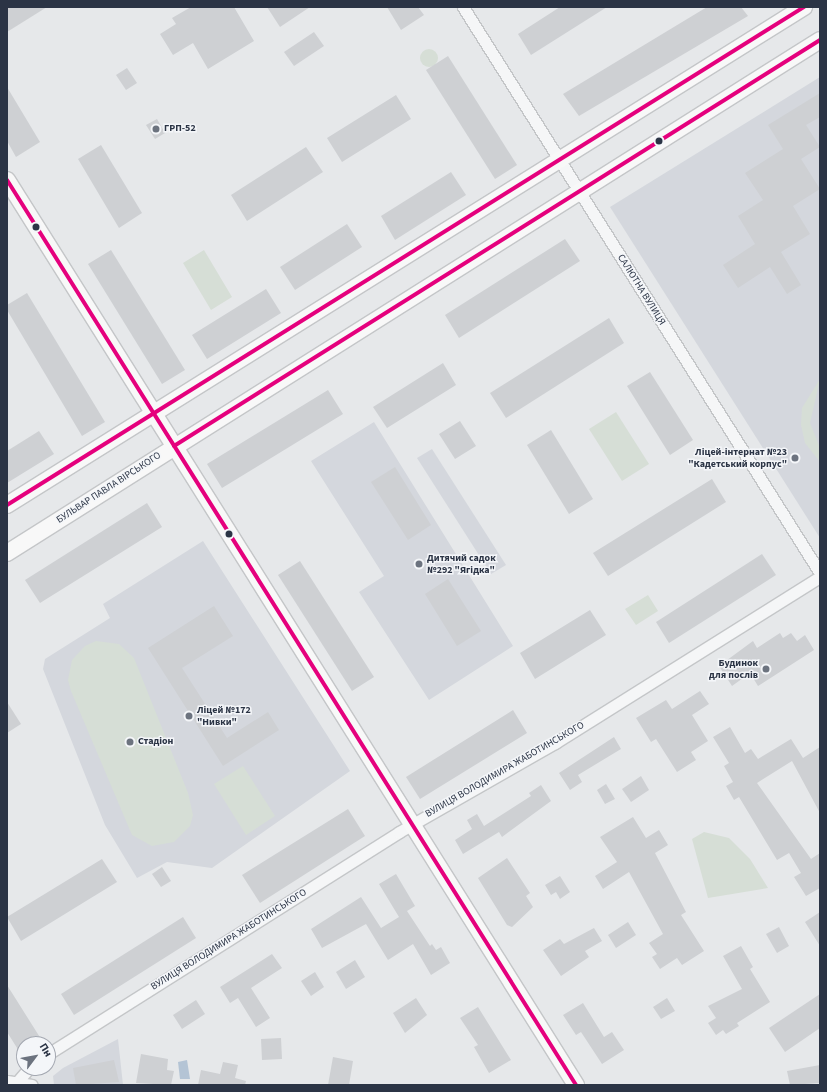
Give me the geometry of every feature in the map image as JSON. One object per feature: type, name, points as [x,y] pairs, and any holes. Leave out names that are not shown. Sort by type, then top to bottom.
[{"type":"street","name":"САЛЮТНА ВУЛИЦЯ","points":[[463,7],[820,573]]},
{"type":"street","points":[[7,505],[804,7]]},
{"type":"street","name":"БУЛЬВАР ПАВЛА ВІРСЬКОГО","points":[[7,553],[174,446],[820,40]]},
{"type":"street","points":[[7,180],[576,1085]]},
{"type":"street","name":"ВУЛИЦЯ ВОЛОДИМИРА ЖАБОТИНСЬКОГО","points":[[56,1049],[412,825],[555,743],[820,577]]},
{"type":"street","points":[[12,1081],[32,1085]]},
{"type":"shaded area","points":[[429,49],[435,52],[438,58],[435,64],[429,67],[423,64],[420,58],[423,52]]},
{"type":"shaded area","points":[[820,77],[820,538],[610,207]]},
{"type":"shaded area","points":[[204,250],[232,297],[211,310],[183,263]]},
{"type":"shaded area","points":[[820,379],[810,423],[820,448],[820,462],[805,443],[801,425],[802,408]]},
{"type":"shaded area","points":[[616,412],[649,464],[622,481],[589,429]]},
{"type":"shaded area","name":"Дитячий садок №292 \"Ягідка\"","points":[[374,422],[513,646],[429,700],[359,592],[384,576],[311,461]]},
{"type":"shaded area","points":[[432,449],[506,565],[491,574],[417,458]]},
{"type":"shaded area","name":"Ліцей №172 \"Нивки\"","points":[[203,541],[350,771],[212,868],[167,862],[137,878],[105,825],[43,669],[45,659],[110,618],[103,604]]},
{"type":"shaded area","points":[[648,595],[658,611],[636,625],[625,609]]},
{"type":"shaded area","name":"Стадіон","points":[[96,641],[119,644],[134,658],[188,793],[193,815],[190,826],[174,842],[152,846],[132,835],[71,691],[68,680],[72,660],[85,646]]},
{"type":"shaded area","points":[[243,766],[275,816],[246,835],[214,784]]},
{"type":"shaded area","points":[[704,832],[729,838],[750,859],[768,888],[708,898],[692,839]]},
{"type":"shaded area","points":[[118,1039],[123,1085],[54,1085],[53,1076],[56,1076],[56,1074],[63,1068]]},
{"type":"water","points":[[187,1060],[190,1079],[180,1079],[178,1062]]},
{"type":"building","points":[[7,7],[47,7],[7,32]]},
{"type":"building","points":[[191,7],[234,7],[254,41],[208,69],[193,43],[173,55],[160,34],[176,24],[172,18]]},
{"type":"building","points":[[267,7],[310,7],[280,27]]},
{"type":"building","points":[[387,7],[418,7],[424,15],[401,30]]},
{"type":"building","points":[[560,7],[607,7],[531,55],[518,34]]},
{"type":"building","points":[[707,7],[741,7],[748,16],[579,116],[563,94]]},
{"type":"building","points":[[314,32],[324,46],[294,66],[284,52]]},
{"type":"building","points":[[448,56],[517,165],[495,179],[426,70]]},
{"type":"building","points":[[127,68],[137,83],[126,90],[116,75]]},
{"type":"building","points":[[7,87],[40,142],[16,157],[7,141]]},
{"type":"building","points":[[820,93],[820,117],[806,125],[820,147],[801,159],[820,189],[793,206],[810,234],[781,252],[801,285],[787,294],[770,267],[738,288],[723,265],[755,244],[738,216],[763,200],[745,173],[783,149],[768,125]]},
{"type":"building","points":[[396,95],[411,119],[342,162],[327,138]]},
{"type":"building","name":"ГРП-52","points":[[157,119],[165,133],[155,139],[146,125]]},
{"type":"building","points":[[101,145],[142,213],[119,228],[78,159]]},
{"type":"building","points":[[306,147],[323,172],[247,221],[231,195]]},
{"type":"building","points":[[451,172],[466,195],[395,240],[381,216]]},
{"type":"building","points":[[347,224],[362,247],[295,290],[280,267]]},
{"type":"building","points":[[565,239],[580,261],[459,338],[445,315]]},
{"type":"building","points":[[111,250],[185,370],[162,384],[88,264]]},
{"type":"building","points":[[266,289],[281,313],[207,359],[192,335]]},
{"type":"building","points":[[27,293],[105,422],[82,436],[7,310],[7,305]]},
{"type":"building","points":[[609,318],[624,343],[506,418],[490,393]]},
{"type":"building","points":[[443,363],[456,385],[387,428],[373,407]]},
{"type":"building","points":[[650,372],[693,440],[670,455],[627,386]]},
{"type":"building","points":[[328,390],[343,414],[222,488],[207,464]]},
{"type":"building","points":[[460,421],[476,446],[455,459],[439,434]]},
{"type":"building","points":[[551,430],[593,499],[569,514],[527,445]]},
{"type":"building","points":[[39,431],[54,454],[7,483],[7,451]]},
{"type":"building","points":[[395,467],[431,525],[408,540],[371,482]]},
{"type":"building","points":[[712,479],[726,502],[608,576],[593,553]]},
{"type":"building","points":[[147,503],[162,527],[40,603],[25,580]]},
{"type":"building","points":[[762,554],[776,575],[669,643],[656,622]]},
{"type":"building","points":[[300,561],[374,677],[352,691],[278,575]]},
{"type":"building","points":[[448,579],[481,631],[457,646],[425,594]]},
{"type":"building","points":[[214,606],[233,636],[182,668],[227,738],[268,712],[279,730],[223,766],[148,648]]},
{"type":"building","points":[[590,610],[606,635],[535,679],[520,653]]},
{"type":"building","name":"Будинок для послів","points":[[780,633],[783,638],[791,633],[797,641],[805,635],[814,650],[758,686],[750,673],[732,686],[719,666],[753,641],[757,648]]},
{"type":"building","points":[[700,691],[709,704],[692,715],[708,741],[691,752],[696,760],[677,772],[656,739],[651,742],[636,718],[666,700],[672,709]]},
{"type":"building","points":[[7,702],[21,724],[7,733]]},
{"type":"building","points":[[513,710],[527,733],[420,799],[406,777]]},
{"type":"building","points":[[730,727],[745,753],[751,749],[758,759],[791,739],[803,758],[820,747],[820,813],[792,761],[757,783],[811,859],[820,853],[820,888],[806,896],[794,877],[801,873],[789,853],[777,860],[739,797],[734,800],[726,786],[733,782],[724,766],[729,763],[713,737]]},
{"type":"building","points":[[614,737],[621,749],[578,775],[582,782],[570,790],[559,773]]},
{"type":"building","points":[[641,776],[649,790],[631,802],[622,789]]},
{"type":"building","points":[[606,784],[615,799],[605,804],[597,790]]},
{"type":"building","points":[[541,785],[551,801],[502,837],[499,832],[463,854],[455,840],[472,829],[467,820],[477,814],[484,826],[531,796],[529,793]]},
{"type":"building","points":[[348,809],[365,836],[260,903],[242,875]]},
{"type":"building","points":[[633,817],[646,838],[659,830],[668,845],[655,853],[686,912],[681,915],[704,951],[682,965],[677,958],[660,969],[652,957],[657,954],[649,943],[663,934],[629,872],[603,889],[595,876],[617,862],[600,837]]},
{"type":"building","points":[[507,858],[530,893],[526,896],[533,907],[512,927],[507,925],[478,878]]},
{"type":"building","points":[[102,859],[117,882],[21,941],[7,917]]},
{"type":"building","points":[[162,867],[171,881],[161,887],[152,874]]},
{"type":"building","points":[[396,874],[415,906],[407,911],[430,946],[432,944],[436,950],[441,947],[450,963],[431,975],[413,944],[388,960],[366,924],[322,948],[311,929],[361,897],[381,928],[399,917],[379,884]]},
{"type":"building","points":[[560,876],[570,892],[560,899],[556,892],[551,895],[545,885]]},
{"type":"building","points":[[820,912],[820,946],[805,922]]},
{"type":"building","points":[[183,917],[196,938],[74,1015],[61,994]]},
{"type":"building","points":[[628,922],[636,935],[616,948],[608,935]]},
{"type":"building","points":[[779,927],[789,946],[777,953],[766,934]]},
{"type":"building","points":[[594,928],[602,941],[585,951],[589,957],[561,976],[543,950],[560,939],[564,944]]},
{"type":"building","points":[[741,946],[753,967],[750,969],[770,1002],[737,1023],[739,1026],[726,1034],[723,1030],[716,1035],[708,1023],[716,1018],[708,1006],[742,989],[723,956]]},
{"type":"building","points":[[272,954],[282,968],[251,988],[270,1018],[256,1027],[238,998],[230,1003],[220,987]]},
{"type":"building","points":[[355,960],[365,977],[346,989],[336,972]]},
{"type":"building","points":[[315,972],[324,987],[311,996],[301,981]]},
{"type":"building","points":[[7,985],[39,1036],[16,1036],[16,1046],[7,1032]]},
{"type":"building","points":[[820,994],[820,1028],[785,1052],[769,1028]]},
{"type":"building","points":[[416,998],[427,1015],[405,1033],[393,1013]]},
{"type":"building","points":[[667,998],[675,1011],[661,1019],[653,1007]]},
{"type":"building","points":[[196,1000],[205,1014],[182,1029],[173,1015]]},
{"type":"building","points":[[583,1003],[604,1037],[612,1032],[624,1050],[602,1064],[581,1032],[576,1035],[563,1015]]},
{"type":"building","points":[[478,1007],[511,1060],[489,1073],[474,1047],[478,1045],[460,1018]]},
{"type":"building","points":[[281,1038],[282,1059],[262,1060],[261,1039]]},
{"type":"building","points":[[141,1054],[168,1059],[167,1070],[174,1071],[171,1085],[136,1083]]},
{"type":"building","points":[[333,1057],[353,1061],[349,1085],[328,1085]]},
{"type":"building","points":[[114,1060],[119,1082],[76,1085],[73,1068]]},
{"type":"building","points":[[223,1062],[238,1065],[235,1078],[246,1081],[245,1085],[198,1085],[201,1070],[220,1074]]},
{"type":"building","points":[[820,1065],[820,1083],[790,1085],[787,1071]]},
{"type":"transit line","points":[[7,505],[804,7]]},
{"type":"transit line","points":[[174,446],[820,40]]},
{"type":"transit line","points":[[7,180],[576,1085]]},
{"type":"place","name":"ГРП-52","points":[[156,129]]},
{"type":"place","name":"Ліцей-інтернат №23 \"Кадетський корпус\"","points":[[795,458]]},
{"type":"place","name":"Дитячий садок №292 \"Ягідка\"","points":[[419,564]]},
{"type":"place","name":"Будинок для послів","points":[[766,669]]},
{"type":"place","name":"Ліцей №172 \"Нивки\"","points":[[189,716]]},
{"type":"place","name":"Стадіон","points":[[130,742]]}]
